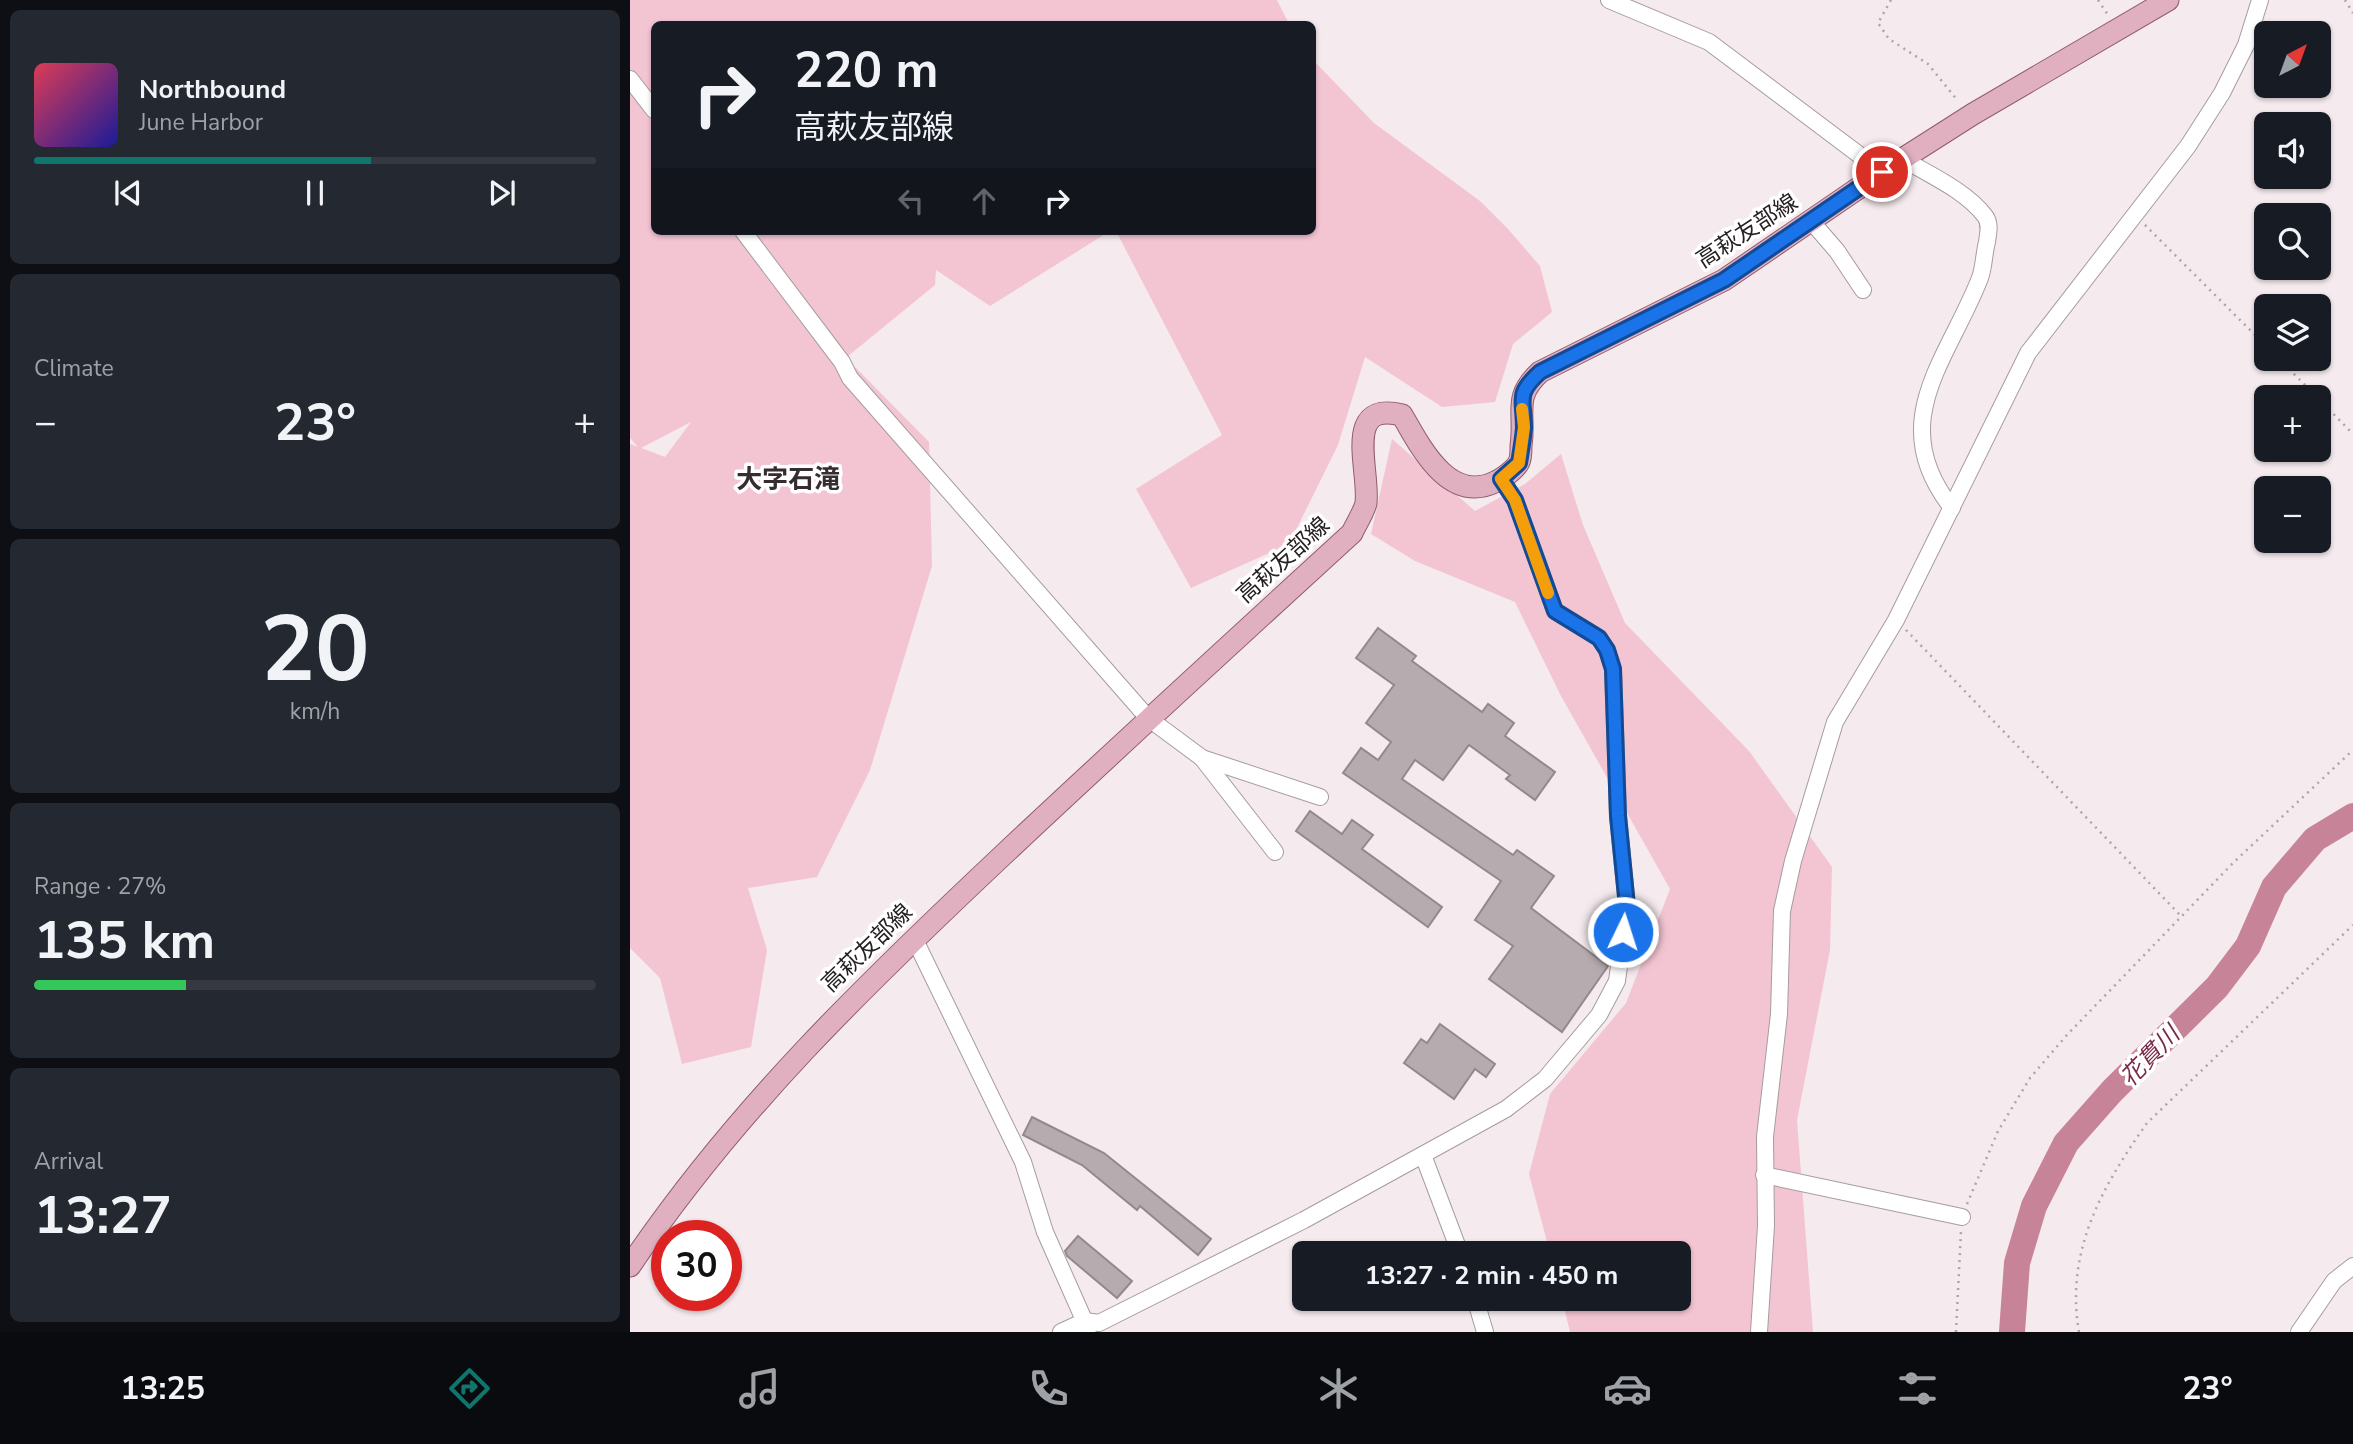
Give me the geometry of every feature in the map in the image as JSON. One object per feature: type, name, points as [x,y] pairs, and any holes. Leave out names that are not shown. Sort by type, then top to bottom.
[{"type":"main road","name":"高萩友部線","points":[[630,1266],[677,1196],[810,1041],[1148,718],[1352,533],[1366,504],[1362,449],[1366,423],[1375,413],[1387,411],[1402,415],[1435,467],[1457,485],[1485,487],[1501,479],[1519,463],[1524,427],[1520,400],[1526,386],[1540,372],[1724,280],[1882,172],[1973,114],[2168,0]]},
{"type":"street","points":[[1609,0],[1709,42],[1882,172]]},
{"type":"street","points":[[1759,1332],[1766,1226],[1765,1137],[1779,1014],[1782,911],[1793,862],[1835,722],[1896,620],[2028,353],[2188,146],[2222,93],[2246,45],[2260,0]]},
{"type":"street","points":[[630,79],[651,106]]},
{"type":"street","points":[[1903,159],[1959,193],[1987,217],[1989,226],[1980,277],[1936,366],[1922,421],[1924,455],[1936,488],[1952,509]]},
{"type":"street","points":[[1811,220],[1837,251],[1863,290]]},
{"type":"street","points":[[746,235],[842,362],[850,377],[1148,718],[1202,758],[1275,852]]},
{"type":"street","points":[[1061,1332],[1099,1323],[1304,1220],[1506,1109],[1545,1079],[1598,1015],[1617,981],[1627,906],[1618,816],[1613,669],[1607,650],[1599,638],[1555,611],[1515,500],[1501,479]]},
{"type":"street","points":[[1202,758],[1320,797]]},
{"type":"street","points":[[914,939],[1023,1162],[1045,1232],[1087,1326]]},
{"type":"street","points":[[1423,1154],[1456,1241]]},
{"type":"street","points":[[1764,1175],[1962,1217]]},
{"type":"street","points":[[2299,1332],[2334,1281],[2353,1266]]},
{"type":"street","points":[[1479,1311],[1485,1332]]},
{"type":"path","points":[[1891,0],[1878,23],[1889,38],[1928,64],[1952,96],[1973,114]]},
{"type":"path","points":[[2345,0],[2353,13]]},
{"type":"path","points":[[2136,216],[2254,334]]},
{"type":"path","points":[[2290,371],[2305,385]]},
{"type":"path","points":[[2331,411],[2353,433]]},
{"type":"path","points":[[1896,620],[2181,916]]},
{"type":"path","points":[[1956,1332],[1962,1217],[1998,1131],[2030,1078],[2181,916],[2353,750]]},
{"type":"path","points":[[2079,1332],[2076,1317],[2080,1264],[2088,1226],[2119,1161],[2162,1108],[2353,925]]},
{"type":"shaded area","points":[[630,0],[1277,0],[1288,21],[651,21],[651,235],[1104,235],[990,306],[936,270],[935,285],[842,361],[856,368],[929,442],[932,566],[870,770],[817,877],[748,888],[767,950],[751,1047],[682,1064],[660,978],[630,948],[630,444],[638,447],[630,438]],"holes":[[[691,422],[665,457],[641,448]]]},
{"type":"shaded area","points":[[1316,63],[1374,123],[1480,201],[1508,229],[1540,266],[1552,312],[1513,344],[1495,402],[1442,407],[1365,357],[1338,445],[1289,544],[1191,588],[1136,489],[1222,435],[1118,235],[1316,235]]},
{"type":"shaded area","points":[[1392,439],[1475,511],[1525,484],[1561,454],[1583,525],[1625,623],[1749,751],[1832,867],[1830,950],[1797,1120],[1813,1332],[1570,1332],[1565,1311],[1691,1311],[1691,1241],[1547,1241],[1529,1174],[1550,1094],[1626,1003],[1670,889],[1561,696],[1515,602],[1415,561],[1371,534]]},
{"type":"building","points":[[1378,628],[1416,656],[1412,661],[1482,712],[1488,704],[1514,723],[1505,736],[1555,772],[1535,800],[1506,779],[1510,775],[1469,745],[1443,780],[1415,760],[1402,779],[1513,855],[1517,850],[1554,876],[1531,908],[1608,966],[1562,1032],[1489,979],[1513,946],[1475,920],[1501,881],[1343,773],[1361,748],[1378,760],[1391,742],[1366,723],[1394,685],[1356,658]]},
{"type":"building","points":[[1310,811],[1342,834],[1352,820],[1373,835],[1362,849],[1442,907],[1428,927],[1296,831]]},
{"type":"building","points":[[1440,1024],[1495,1064],[1486,1077],[1475,1069],[1454,1099],[1404,1063],[1421,1039],[1427,1043]]},
{"type":"building","points":[[1032,1117],[1104,1153],[1211,1239],[1198,1255],[1140,1206],[1137,1210],[1082,1165],[1023,1135]]},
{"type":"building","points":[[1078,1236],[1132,1281],[1117,1298],[1067,1256],[1065,1251]]},
{"type":"waterway","name":"花貫川","points":[[2012,1332],[2017,1263],[2034,1206],[2066,1143],[2112,1091],[2217,987],[2248,946],[2274,887],[2315,839],[2353,816]]},
{"type":"slow traffic","points":[[1522,409],[1524,427],[1519,463],[1501,479],[1515,500],[1548,593]]},
{"type":"district","name":"大字石滝","points":[[788,479]]},
{"type":"route","points":[[1623,932],[1627,906],[1618,816],[1613,669],[1607,650],[1599,638],[1565,620],[1555,611],[1515,500],[1501,479],[1519,463],[1524,427],[1520,400],[1526,386],[1540,372],[1724,280],[1882,172]]}]
